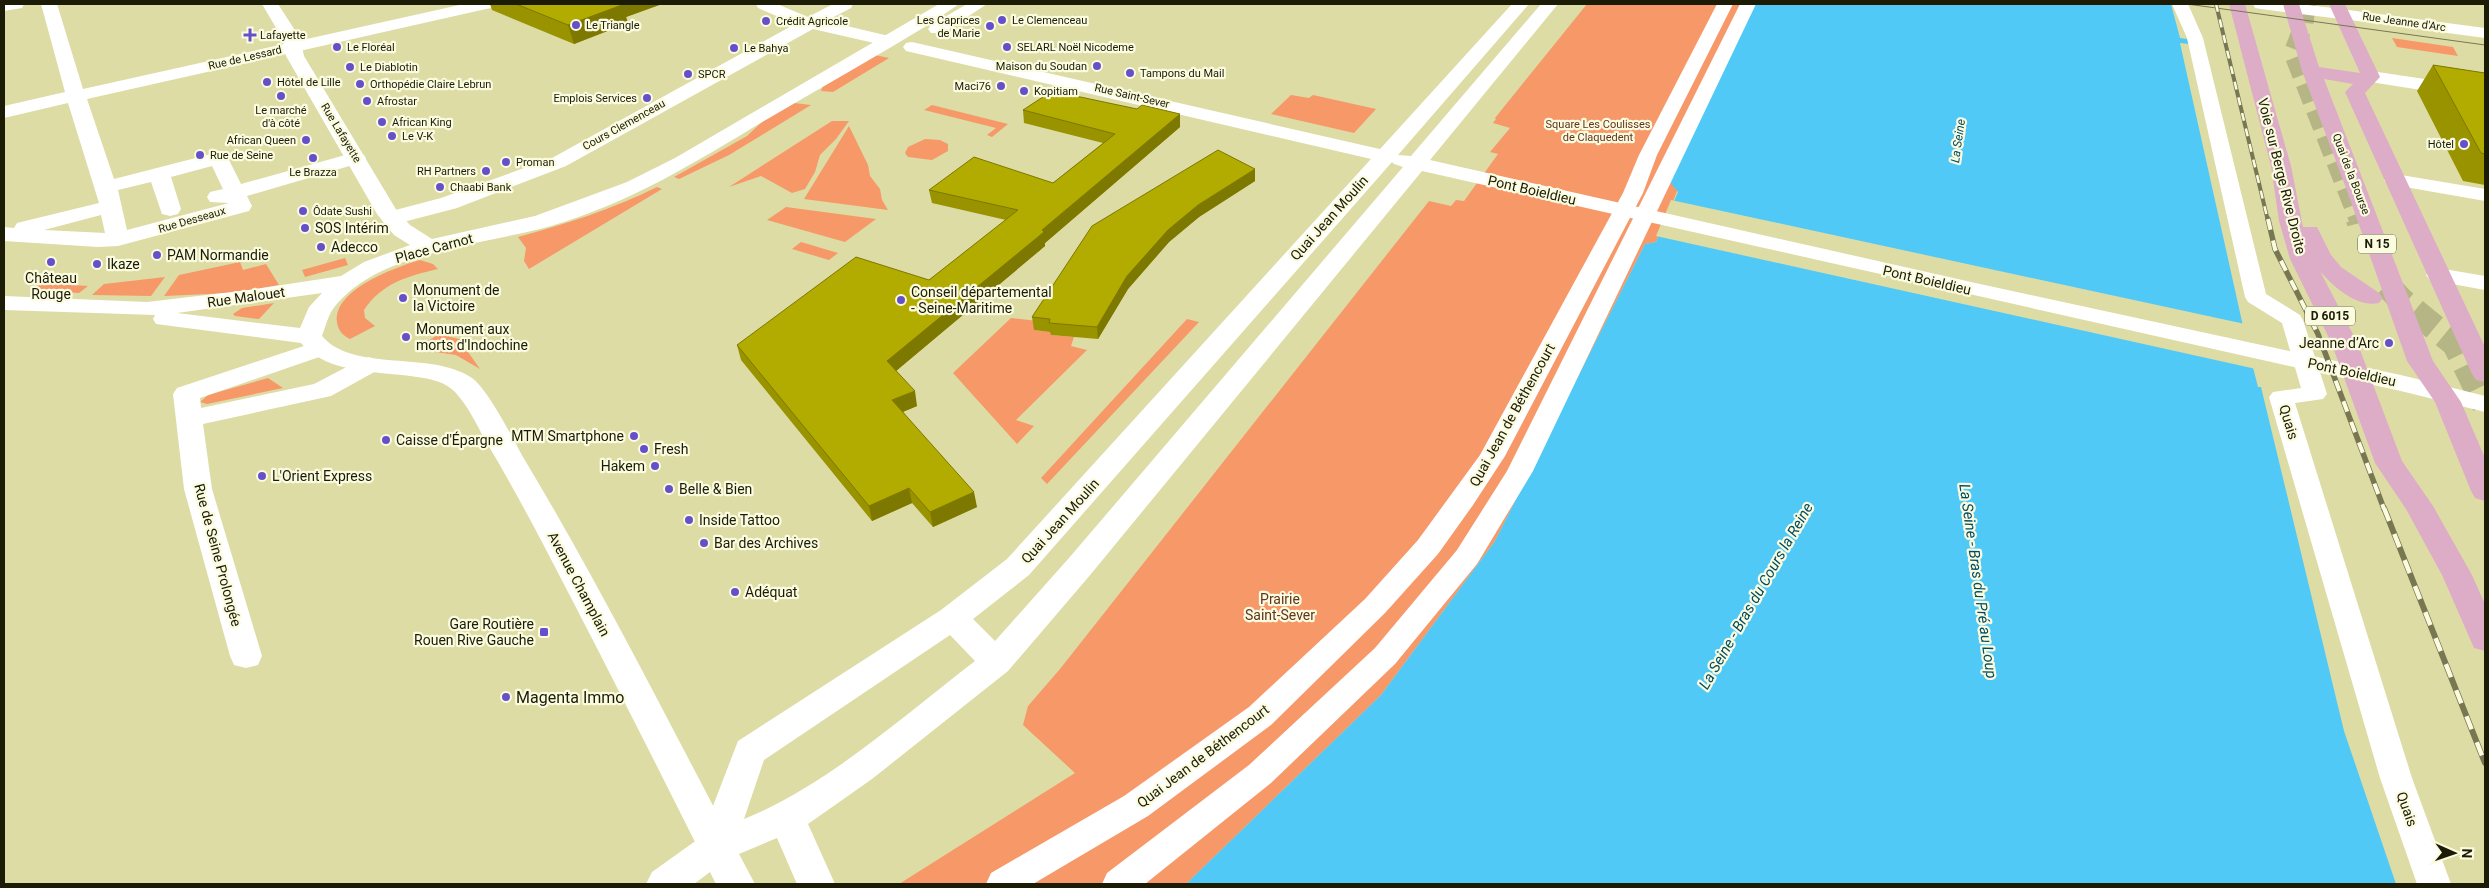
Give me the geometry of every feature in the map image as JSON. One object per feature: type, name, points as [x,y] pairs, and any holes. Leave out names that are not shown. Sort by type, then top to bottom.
[{"type":"main road","name":"Voie sur Berge Rive Droite","points":[[2237,4],[2281,166],[2290,221],[2302,259],[2344,342],[2364,399],[2390,463],[2419,506],[2449,559],[2476,615],[2485,639]]},
{"type":"main road","name":"Quai de la Bourse","points":[[2292,6],[2311,71],[2420,361],[2448,402],[2485,490]]},
{"type":"main road","points":[[2339,9],[2395,180],[2485,374]]},
{"type":"main road","points":[[2311,71],[2364,83]]},
{"type":"main road","name":"D 6015","points":[[2281,166],[2319,256],[2345,284],[2371,298]]},
{"type":"street","points":[[4,6],[16,4]]},
{"type":"street","points":[[49,4],[113,214]]},
{"type":"street","name":"Rue Lafayette","points":[[270,4],[291,38],[295,56],[392,218],[402,230],[430,248]]},
{"type":"street","name":"Rue de Lessard","points":[[4,112],[486,4]]},
{"type":"street","name":"Rue Saint-Sever","points":[[764,4],[798,20],[809,23],[1384,156]]},
{"type":"street","name":"Cours Clemenceau","points":[[392,218],[450,203],[559,162],[845,4]]},
{"type":"street","points":[[887,42],[951,4]]},
{"type":"street","points":[[912,47],[979,4]]},
{"type":"street","name":"Quai Jean Moulin","points":[[716,847],[750,751],[952,618],[988,592],[1032,553],[1521,4]]},
{"type":"street","name":"Quai Jean Moulin","points":[[665,884],[716,847],[787,818],[860,769],[996,662],[1080,566],[1550,4]]},
{"type":"street","name":"Quai Jean de Béthencourt","points":[[1003,884],[1136,806],[1260,716],[1375,606],[1428,547],[1464,499],[1492,456],[1633,193],[1648,155],[1725,4]]},
{"type":"street","name":"Quai Jean de Béthencourt","points":[[1119,884],[1260,774],[1385,656],[1467,557],[1520,471],[1748,4]]},
{"type":"street","name":"Quais","points":[[2180,4],[2196,38],[2256,297],[2292,320],[2302,368],[2315,394],[2281,397],[2396,778],[2434,884]]},
{"type":"street","name":"Rue Jeanne d'Arc","points":[[2261,4],[2339,9],[2485,33]]},
{"type":"street","name":"Place Carnot","points":[[314,343],[312,322],[320,307],[345,282],[385,262],[430,248],[504,232],[572,212],[634,188],[887,42]]},
{"type":"street","points":[[2364,83],[2485,94]]},
{"type":"street","points":[[1384,156],[1416,163]]},
{"type":"street","points":[[4,234],[113,214],[170,209],[236,192],[219,158],[159,174],[113,214]]},
{"type":"street","name":"Rue Desseaux","points":[[4,234],[98,240],[113,214],[241,206],[236,192],[356,158]]},
{"type":"street","name":"Pont Boieldieu","points":[[1416,163],[1961,287],[2405,384],[2485,404]]},
{"type":"street","points":[[159,174],[170,209]]},
{"type":"street","points":[[2395,180],[2485,194]]},
{"type":"street","points":[[1318,231],[1352,239]]},
{"type":"street","points":[[2438,275],[2485,283]]},
{"type":"street","name":"Rue Malouet","points":[[4,303],[147,309],[249,297],[345,282]]},
{"type":"street","name":"Rue Malouet","points":[[147,309],[152,318],[212,323],[314,343]]},
{"type":"street","points":[[188,406],[314,343],[340,358],[384,366]]},
{"type":"street","points":[[188,406],[322,390],[384,366]]},
{"type":"street","name":"Avenue Champlain","points":[[384,366],[439,373],[462,384],[477,402],[527,487],[640,698],[736,884]]},
{"type":"street","name":"Rue de Seine Prolongée","points":[[188,406],[198,489],[246,656]]},
{"type":"street","points":[[952,618],[996,662]]},
{"type":"street","points":[[787,818],[816,884]]},
{"type":"green space","name":"Prairie Saint-Sever","points":[[1587,4],[1755,4],[1656,242],[1645,244],[1495,541],[1381,695],[1186,884],[899,884],[1075,773],[1023,725],[1028,706],[1060,669],[1429,201],[1451,206],[1456,200],[1464,201],[1498,154],[1490,152],[1510,128],[1493,123],[1495,118]]},
{"type":"green space","points":[[2392,38],[2453,47],[2458,56],[2397,47]]},
{"type":"green space","points":[[875,55],[889,58],[833,92],[821,91],[823,86]]},
{"type":"green space","points":[[1291,95],[1309,98],[1313,95],[1376,109],[1354,133],[1271,114]]},
{"type":"green space","points":[[794,103],[811,105],[729,155],[679,179],[674,177],[747,136],[764,120]]},
{"type":"green space","points":[[932,105],[1008,124],[992,137],[987,135],[996,128],[924,110]]},
{"type":"green space","points":[[832,121],[849,121],[836,139],[820,155],[815,172],[805,189],[792,193],[761,176],[729,187]]},
{"type":"green space","points":[[849,126],[868,165],[870,176],[880,189],[882,200],[888,210],[804,199]]},
{"type":"green space","points":[[925,139],[940,140],[948,144],[948,151],[932,160],[908,157],[905,153],[908,147]]},
{"type":"green space","points":[[657,187],[662,189],[529,269],[524,261],[526,248],[518,237],[589,215]]},
{"type":"green space","points":[[786,207],[876,219],[845,242],[767,220]]},
{"type":"green space","points":[[801,242],[838,253],[829,260],[792,249]]},
{"type":"green space","points":[[345,258],[348,265],[305,277],[302,270]]},
{"type":"green space","points":[[420,260],[433,264],[438,269],[396,282],[379,293],[364,310],[365,318],[375,326],[350,339],[339,330],[337,322],[338,310],[345,299],[355,290],[383,274]]},
{"type":"green space","points":[[240,262],[243,270],[266,264],[279,285],[231,293],[164,296],[179,275]]},
{"type":"green space","points":[[165,277],[151,296],[92,295],[104,284]]},
{"type":"green space","points":[[42,283],[88,286],[79,293],[32,290]]},
{"type":"green space","points":[[274,303],[259,319],[235,316],[233,314],[242,308]]},
{"type":"green space","points":[[1011,318],[1038,321],[1034,330],[1051,332],[1051,335],[1074,337],[1071,346],[1087,350],[1016,420],[1034,426],[1017,444],[953,373]]},
{"type":"green space","points":[[1187,319],[1199,322],[1047,484],[1041,478]]},
{"type":"green space","points":[[439,334],[459,339],[480,369],[456,355],[421,350],[422,345]]},
{"type":"green space","points":[[268,378],[283,388],[207,404],[200,402],[208,395]]},
{"type":"water","points":[[1755,4],[2171,4],[2180,38],[2187,39],[2189,44],[2180,43],[2247,344],[2258,387],[2261,387],[2344,731],[2396,884],[1186,884],[1381,695],[1495,541],[1645,244],[1656,242],[1678,192],[1670,182]]},
{"type":"pier","points":[[1671,200],[2245,324],[2256,369],[1656,236]]},
{"type":"building","points":[[516,4],[620,4],[622,5],[568,25]]},
{"type":"building","points":[[2433,65],[2485,73],[2485,154],[2481,153]]},
{"type":"building","points":[[1052,91],[1137,109],[1142,105],[1180,114],[1042,230],[1044,232],[887,361],[915,391],[892,400],[974,492],[930,512],[909,488],[869,506],[737,345],[856,257],[929,280],[1018,210],[929,190],[974,157],[1053,183],[1115,134],[1023,110]]},
{"type":"building","points":[[1218,150],[1255,169],[1198,205],[1168,230],[1127,276],[1097,327],[1049,323],[1050,319],[1032,317],[1092,226]]},
{"type":"tunnel","points":[[2306,4],[2304,24],[2293,53],[2359,221]]},
{"type":"tunnel","points":[[2359,219],[2360,223]]},
{"type":"tunnel","points":[[2387,285],[2401,300],[2455,344],[2485,405]]},
{"type":"tram line","points":[[2187,4],[2485,45]]},
{"type":"railway","points":[[2216,4],[2268,221]]},
{"type":"railway","points":[[2268,219],[2275,249],[2318,334],[2384,509]]},
{"type":"railway","points":[[2384,508],[2485,763]]},
{"type":"place","name":"Le Clemenceau","points":[[1002,20]]},
{"type":"place","name":"Crédit Agricole","points":[[766,21]]},
{"type":"place","name":"Le Triangle","points":[[576,25]]},
{"type":"place","name":"Les Caprices de Marie","points":[[990,26]]},
{"type":"place","name":"Lafayette","points":[[250,35]]},
{"type":"place","name":"Le Floréal","points":[[337,47]]},
{"type":"place","name":"SELARL Noël Nicodeme","points":[[1007,47]]},
{"type":"place","name":"Le Bahya","points":[[734,48]]},
{"type":"place","name":"Maison du Soudan","points":[[1097,66]]},
{"type":"place","name":"Le Diablotin","points":[[350,67]]},
{"type":"place","name":"Tampons du Mail","points":[[1130,73]]},
{"type":"place","name":"SPCR","points":[[688,74]]},
{"type":"place","name":"Hôtel de Lille","points":[[267,82]]},
{"type":"place","name":"Orthopédie Claire Lebrun","points":[[360,84]]},
{"type":"place","name":"Maci76","points":[[1001,86]]},
{"type":"place","name":"Kopitiam","points":[[1024,91]]},
{"type":"place","name":"Le marché d'à côté","points":[[281,96]]},
{"type":"place","name":"Emplois Services","points":[[647,98]]},
{"type":"place","name":"Afrostar","points":[[367,101]]},
{"type":"place","name":"African King","points":[[382,122]]},
{"type":"place","name":"Le V-K","points":[[392,136]]},
{"type":"place","name":"African Queen","points":[[306,140]]},
{"type":"place","name":"Hôtel","points":[[2464,144]]},
{"type":"place","name":"Rue de Seine","points":[[200,155]]},
{"type":"place","name":"Le Brazza","points":[[313,158]]},
{"type":"place","name":"Proman","points":[[506,162]]},
{"type":"place","name":"RH Partners","points":[[486,171]]},
{"type":"place","name":"Chaabi Bank","points":[[440,187]]},
{"type":"place","name":"Ôdate Sushi","points":[[303,211]]},
{"type":"place","name":"SOS Intérim","points":[[305,228]]},
{"type":"place","name":"Adecco","points":[[321,247]]},
{"type":"place","name":"PAM Normandie","points":[[157,255]]},
{"type":"place","name":"Château Rouge","points":[[51,262]]},
{"type":"place","name":"Ikaze","points":[[97,264]]},
{"type":"place","name":"Monument de la Victoire","points":[[403,298]]},
{"type":"place","name":"Conseil départemental - Seine-Maritime","points":[[901,300]]},
{"type":"place","name":"Monument aux morts d'Indochine","points":[[406,337]]},
{"type":"place","name":"Jeanne d’Arc","points":[[2389,343]]},
{"type":"place","name":"MTM Smartphone","points":[[634,436]]},
{"type":"place","name":"Caisse d'Épargne","points":[[386,440]]},
{"type":"place","name":"Fresh","points":[[644,449]]},
{"type":"place","name":"Hakem","points":[[655,466]]},
{"type":"place","name":"L'Orient Express","points":[[262,476]]},
{"type":"place","name":"Belle & Bien","points":[[669,489]]},
{"type":"place","name":"Inside Tattoo","points":[[689,520]]},
{"type":"place","name":"Bar des Archives","points":[[704,543]]},
{"type":"place","name":"Adéquat","points":[[735,592]]},
{"type":"place","name":"Gare Routière Rouen Rive Gauche","points":[[544,632]]},
{"type":"place","name":"Magenta Immo","points":[[506,697]]},
{"type":"park label","name":"Square Les Coulisses de Claquedent","points":[[1598,130]]},
{"type":"water label","name":"La Seine","points":[[1958,141]]},
{"type":"water label","name":"La Seine - Bras du Pré au Loup","points":[[1978,581]]},
{"type":"water label","name":"La Seine - Bras du Cours la Reine","points":[[1756,596]]}]
